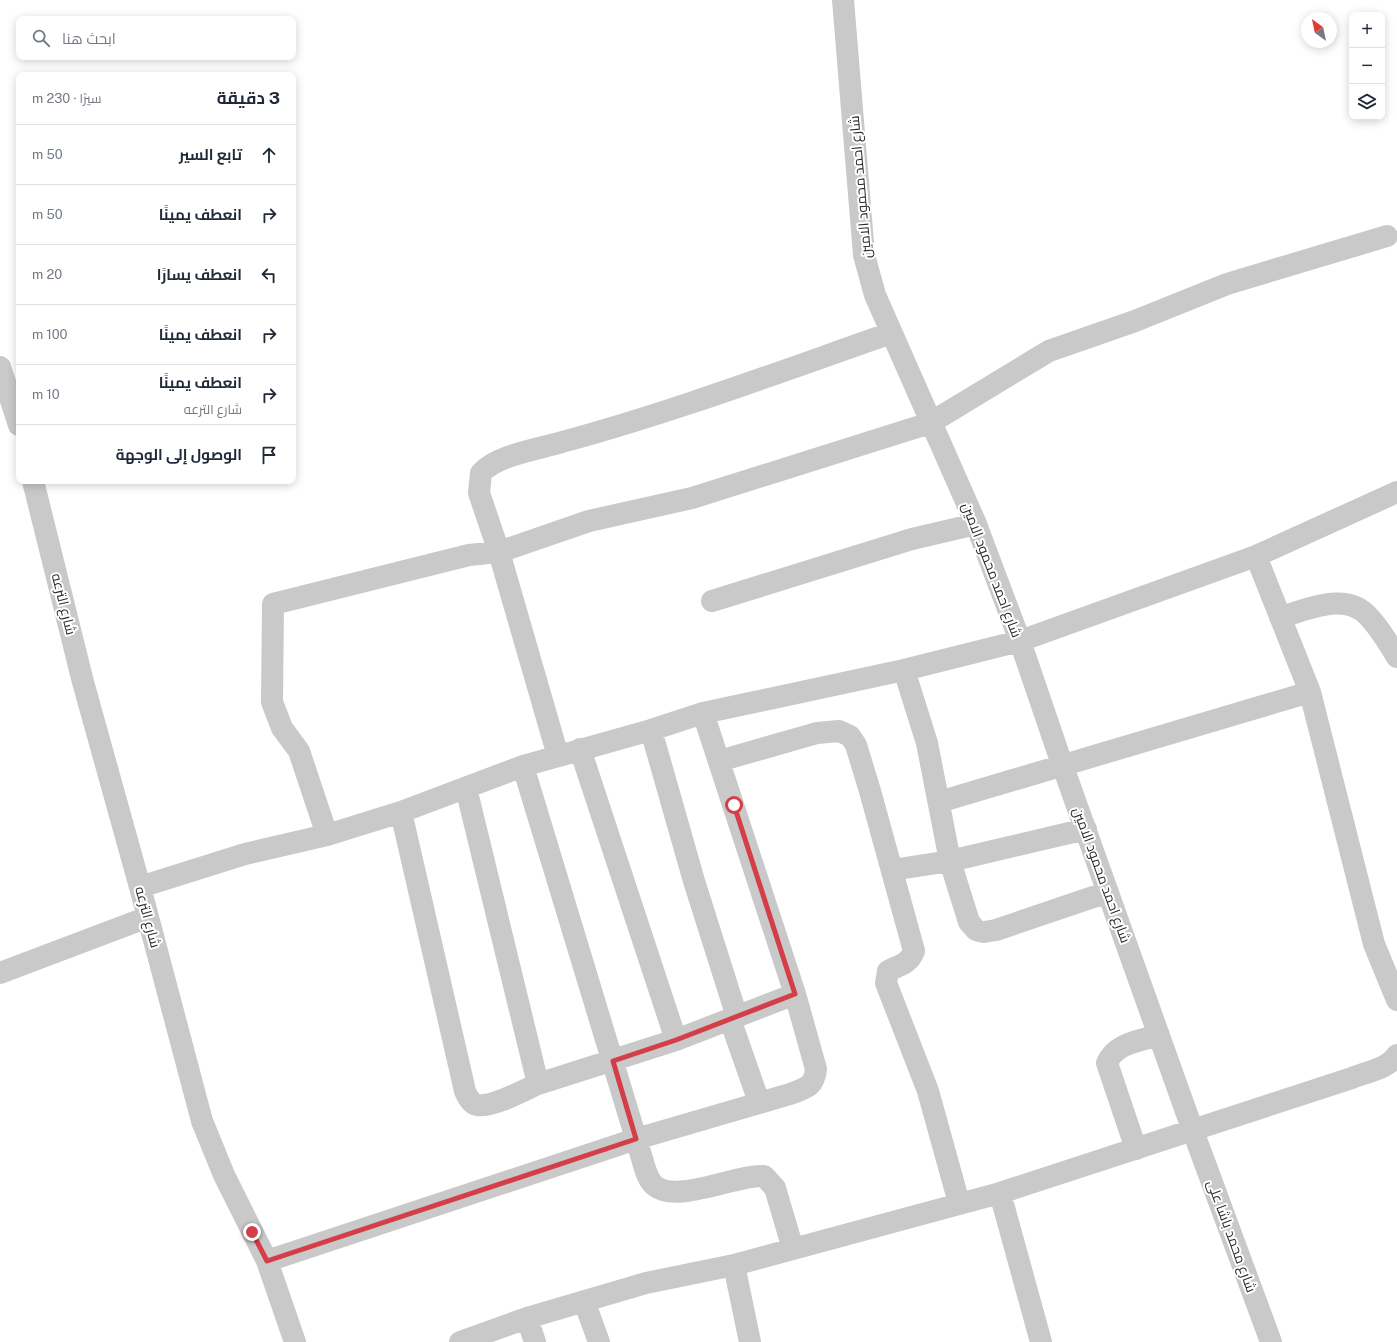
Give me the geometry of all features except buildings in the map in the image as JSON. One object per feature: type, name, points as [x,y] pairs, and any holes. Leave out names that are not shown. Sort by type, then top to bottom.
[{"type":"street","name":"شارع احمد محمود الامين","points":[[843,0],[864,255],[875,295],[930,423],[976,524],[1020,641],[1062,764],[1193,1131]]},
{"type":"street","points":[[327,835],[299,751],[282,728],[272,702],[273,604],[469,555],[499,552],[589,520],[692,498],[930,423],[1049,351],[1135,321],[1227,284],[1387,236]]},
{"type":"street","points":[[558,756],[499,552],[479,493],[481,473],[486,467],[511,457],[620,426],[891,333]]},
{"type":"street","points":[[0,367],[16,416]]},
{"type":"street","name":"شارع الترعه","points":[[34,484],[83,682],[140,887],[202,1121],[224,1175],[267,1261],[295,1342]]},
{"type":"street","points":[[140,887],[245,854],[327,835],[401,812],[524,766],[651,730],[703,713],[904,670],[1020,641],[1256,556],[1397,492]]},
{"type":"street","points":[[712,601],[912,539],[976,524]]},
{"type":"street","points":[[1256,556],[1310,692],[1374,944],[1397,1000]]},
{"type":"street","points":[[1280,617],[1333,603],[1348,603],[1368,615],[1397,657]]},
{"type":"street","points":[[904,670],[927,743],[950,861],[968,922],[976,930],[984,932],[996,930],[1108,892]]},
{"type":"street","points":[[939,802],[1062,764],[1310,692]]},
{"type":"street","points":[[267,1261],[636,1139],[790,1094],[808,1087],[815,1079],[816,1070],[814,1058],[795,994],[703,713]]},
{"type":"street","points":[[651,730],[759,1102]]},
{"type":"street","points":[[719,761],[817,733],[839,731],[850,736],[856,746],[870,791],[914,951],[910,959],[903,966],[888,971],[886,983],[928,1092],[959,1203]]},
{"type":"street","points":[[580,749],[676,1040]]},
{"type":"street","points":[[524,766],[636,1139],[650,1180],[656,1186],[666,1191],[696,1190],[752,1176],[764,1176],[768,1178],[775,1188],[793,1249]]},
{"type":"street","points":[[466,788],[538,1084]]},
{"type":"street","points":[[401,812],[464,1091],[474,1104],[478,1105],[496,1102],[538,1084],[676,1040],[795,994]]},
{"type":"street","points":[[892,870],[950,861],[1086,830]]},
{"type":"street","points":[[0,973],[148,917]]},
{"type":"street","points":[[1136,1149],[1107,1063],[1113,1052],[1120,1047],[1159,1035]]},
{"type":"street","points":[[460,1342],[527,1318],[646,1283],[734,1265],[1000,1193],[1193,1131],[1382,1067],[1394,1060],[1397,1055]]},
{"type":"street","name":"شارع محمد باشا على","points":[[1193,1131],[1271,1342]]},
{"type":"street","points":[[1000,1193],[1041,1342]]},
{"type":"street","points":[[734,1265],[750,1342]]},
{"type":"street","points":[[584,1301],[599,1342]]},
{"type":"street","points":[[527,1318],[535,1342]]},
{"type":"route","points":[[252,1232],[267,1261],[636,1139],[613,1061],[676,1040],[795,994],[734,805]]}]
